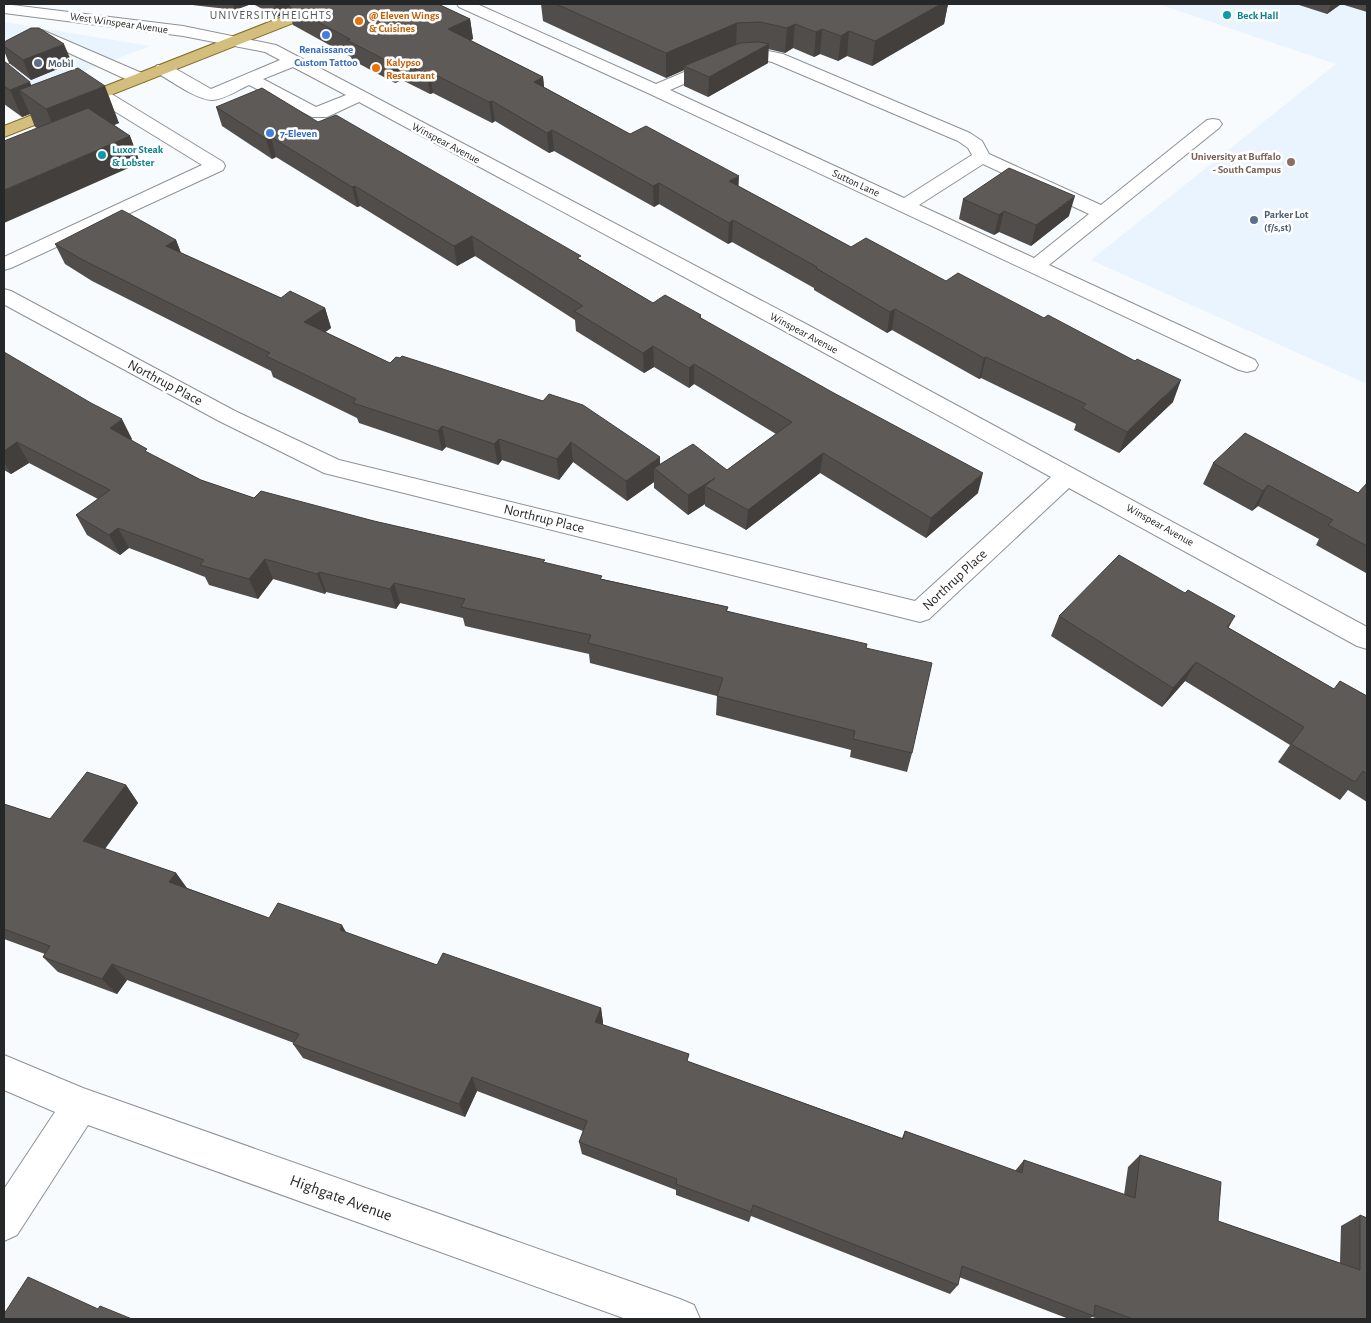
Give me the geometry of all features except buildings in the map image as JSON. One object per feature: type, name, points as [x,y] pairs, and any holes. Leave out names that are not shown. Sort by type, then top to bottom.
[{"type":"main road","points":[[4,132],[51,106],[99,94],[328,4]]},
{"type":"street","name":"Sutton Lane","points":[[465,4],[656,90],[1247,365]]},
{"type":"street","name":"West Winspear Avenue","points":[[11,7],[183,31],[234,41]]},
{"type":"street","points":[[101,20],[121,7]]},
{"type":"street","points":[[6,67],[42,35],[68,16]]},
{"type":"street","points":[[42,35],[66,52],[98,61],[138,78]]},
{"type":"street","name":"Winspear Avenue","points":[[234,41],[270,48],[1068,475],[1367,639]]},
{"type":"street","points":[[656,90],[736,55],[758,54],[777,58],[964,137],[976,144],[982,157],[1103,213]]},
{"type":"street","points":[[81,68],[98,61]]},
{"type":"street","points":[[163,68],[207,94],[212,95],[292,61]]},
{"type":"street","points":[[250,79],[312,112],[320,113],[358,96]]},
{"type":"street","points":[[4,264],[216,166],[99,94]]},
{"type":"street","points":[[1036,266],[1213,124]]},
{"type":"street","points":[[904,206],[982,157]]},
{"type":"street","name":"Northrup Place","points":[[4,295],[218,412],[332,467],[920,612],[1068,475]]},
{"type":"street","name":"Highgate Avenue","points":[[4,1072],[80,1105],[680,1319]]},
{"type":"street","points":[[4,1222],[80,1105]]},
{"type":"shaded area","name":"University at Buffalo - South Campus","points":[[1158,4],[1367,4],[1367,384],[1091,260],[1336,64]]},
{"type":"shaded area","points":[[4,22],[150,46],[4,102]]},
{"type":"place","name":"Beck Hall","points":[[1227,15]]},
{"type":"place","name":"@ Eleven Wings & Cuisines","points":[[359,21]]},
{"type":"place","name":"Renaissance Custom Tattoo","points":[[326,35]]},
{"type":"place","name":"Mobil","points":[[38,63]]},
{"type":"place","name":"Kalypso Restaurant","points":[[376,68]]},
{"type":"place","name":"7-Eleven","points":[[270,133]]},
{"type":"place","name":"Luxor Steak & Lobster","points":[[102,155]]},
{"type":"place","name":"University at Buffalo - South Campus","points":[[1291,162]]},
{"type":"place","name":"Parker Lot (f/s,st)","points":[[1254,220]]},
{"type":"district","name":"UNIVERSITY HEIGHTS","points":[[271,15]]}]
